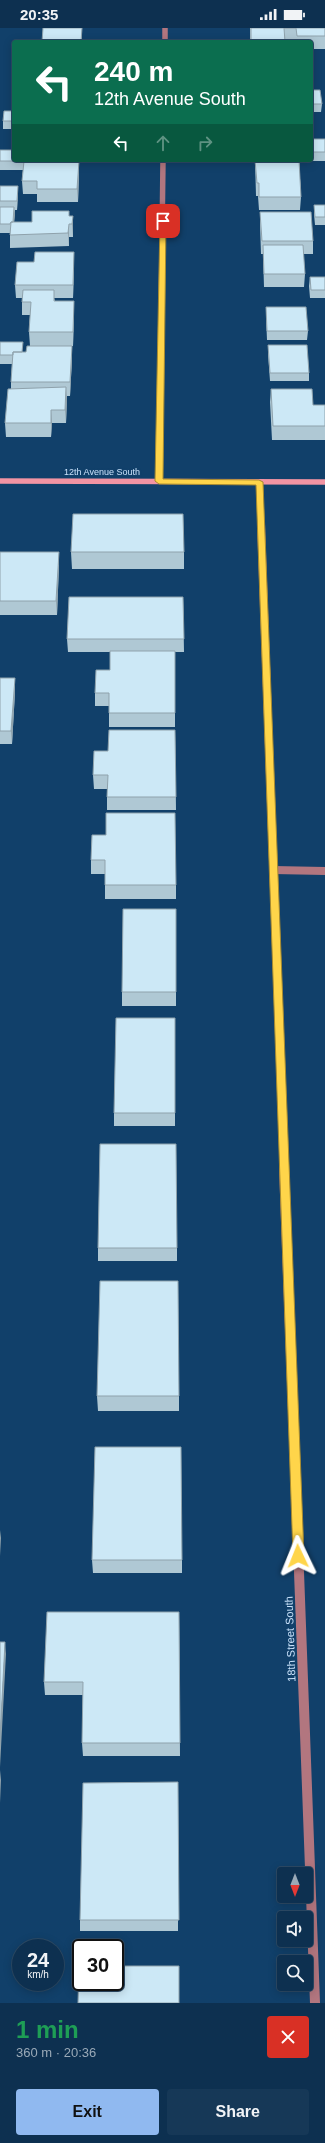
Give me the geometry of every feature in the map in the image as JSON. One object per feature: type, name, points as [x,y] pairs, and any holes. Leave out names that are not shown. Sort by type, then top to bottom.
[{"type":"street","points":[[165,28],[165,40]]},
{"type":"street","points":[[159,481],[163,162]]},
{"type":"street","name":"12th Avenue South","points":[[0,482],[325,482]]},
{"type":"street","name":"18th Street South","points":[[259,482],[315,2003]]},
{"type":"street","points":[[273,870],[325,871]]},
{"type":"building","points":[[43,28],[82,28],[81,40],[42,40]]},
{"type":"building","points":[[251,28],[284,28],[285,40],[251,40]]},
{"type":"building","points":[[296,28],[325,28],[325,36],[297,36]]},
{"type":"building","points":[[313,90],[320,90],[322,104],[313,104]]},
{"type":"building","points":[[4,111],[12,111],[12,121],[3,121]]},
{"type":"building","points":[[313,139],[325,139],[325,152],[313,152]]},
{"type":"building","points":[[0,150],[12,150],[12,161],[0,161]]},
{"type":"building","points":[[24,162],[79,162],[77,189],[37,189],[37,181],[22,181]]},
{"type":"building","points":[[255,162],[299,162],[301,197],[259,197],[259,183],[257,183]]},
{"type":"building","points":[[0,186],[18,186],[17,201],[0,201]]},
{"type":"building","points":[[314,205],[325,205],[325,217],[315,217]]},
{"type":"building","points":[[0,207],[14,207],[13,222],[10,224],[0,224]]},
{"type":"building","points":[[32,211],[69,211],[69,216],[73,216],[72,224],[69,224],[68,233],[10,235],[11,222],[32,222]]},
{"type":"building","points":[[260,212],[311,212],[313,241],[262,241]]},
{"type":"building","points":[[263,245],[303,245],[305,274],[264,274]]},
{"type":"building","points":[[35,252],[74,252],[73,285],[15,285],[17,262],[34,262]]},
{"type":"building","points":[[310,277],[325,277],[325,290],[311,290]]},
{"type":"building","points":[[23,290],[54,290],[54,301],[74,301],[73,332],[29,332],[31,302],[22,302]]},
{"type":"building","points":[[266,307],[306,307],[308,331],[267,331]]},
{"type":"building","points":[[0,342],[23,342],[22,352],[13,352],[13,355],[0,355]]},
{"type":"building","points":[[268,345],[307,345],[309,373],[270,373]]},
{"type":"building","points":[[27,346],[72,346],[70,382],[11,382],[13,352],[26,352]]},
{"type":"building","points":[[66,387],[65,410],[51,410],[51,423],[5,423],[8,389]]},
{"type":"building","points":[[271,389],[312,389],[313,405],[325,405],[325,426],[273,426]]},
{"type":"building","points":[[73,514],[183,514],[184,552],[71,552]]},
{"type":"building","points":[[0,552],[59,552],[56,601],[0,601]]},
{"type":"building","points":[[69,597],[183,597],[184,639],[67,639]]},
{"type":"building","points":[[110,651],[175,651],[175,713],[109,713],[109,693],[95,693],[96,670],[110,670]]},
{"type":"building","points":[[0,678],[15,678],[11,731],[0,731]]},
{"type":"building","points":[[109,730],[175,730],[176,797],[107,797],[108,775],[93,775],[94,751],[108,751]]},
{"type":"building","points":[[106,813],[175,813],[176,885],[105,885],[105,860],[91,860],[92,835],[106,835]]},
{"type":"building","points":[[123,909],[176,909],[176,992],[122,992]]},
{"type":"building","points":[[116,1018],[175,1018],[175,1113],[114,1113]]},
{"type":"building","points":[[100,1144],[176,1144],[177,1248],[98,1248]]},
{"type":"building","points":[[100,1281],[178,1281],[179,1396],[97,1396]]},
{"type":"building","points":[[95,1447],[181,1447],[182,1560],[92,1560]]},
{"type":"building","points":[[47,1612],[179,1612],[180,1743],[82,1743],[83,1682],[44,1682]]},
{"type":"building","points":[[0,1642],[5,1642],[0,1738]]},
{"type":"building","points":[[178,1782],[179,1920],[80,1920],[83,1783]]},
{"type":"building","points":[[124,1966],[179,1966],[179,2003],[78,2003],[78,1991],[124,1991]]},
{"type":"route","points":[[163,221],[159,481],[259,482],[298,1556]]}]
